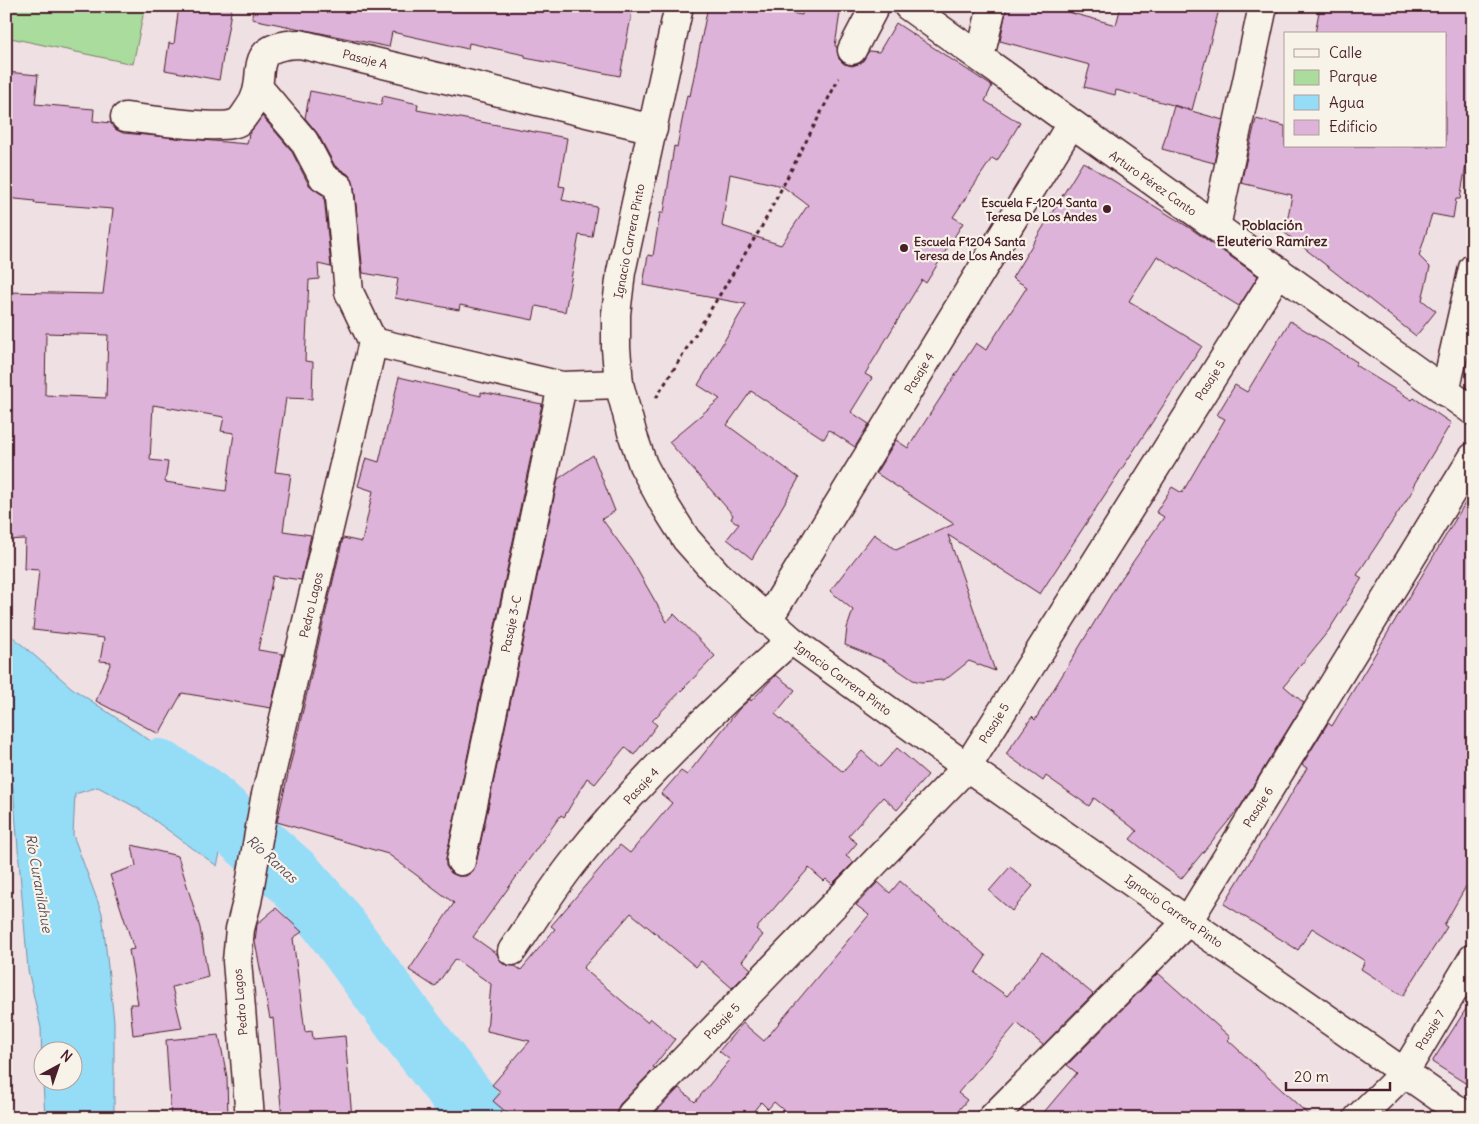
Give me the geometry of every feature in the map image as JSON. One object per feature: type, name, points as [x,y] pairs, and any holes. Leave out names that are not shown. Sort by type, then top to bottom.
[{"type":"street","name":"Ignacio Carrera Pinto","points":[[679,6],[621,272],[616,314],[619,384],[633,436],[644,465],[686,539],[717,574],[767,621],[791,640],[966,767],[1469,1118]]},
{"type":"street","points":[[852,50],[875,6]]},
{"type":"street","name":"Arturo Pérez Canto","points":[[908,6],[1473,411]]},
{"type":"street","points":[[980,57],[992,6]]},
{"type":"street","points":[[1216,227],[1263,6]]},
{"type":"street","name":"Pasaje A","points":[[124,117],[222,126],[238,122],[255,100],[259,68],[263,55],[280,44],[300,44],[653,129]]},
{"type":"street","points":[[258,87],[304,141],[323,177],[339,187],[349,292],[373,342],[562,386],[619,384]]},
{"type":"street","name":"Pasaje 4","points":[[767,621],[1071,124]]},
{"type":"street","points":[[1445,392],[1473,268]]},
{"type":"street","name":"Pasaje 5","points":[[632,1114],[966,767],[1279,271]]},
{"type":"street","name":"Pedro Lagos","points":[[250,1118],[237,961],[240,929],[247,902],[265,798],[373,342]]},
{"type":"street","name":"Pasaje 3-C","points":[[461,861],[562,386]]},
{"type":"street","name":"Pasaje 6","points":[[992,1118],[1188,921],[1473,457]]},
{"type":"street","name":"Pasaje 4","points":[[512,951],[572,864],[626,801],[711,713],[791,640]]},
{"type":"street","name":"Pasaje 7","points":[[1358,1118],[1404,1073],[1473,958]]},
{"type":"path","points":[[633,436],[761,228],[833,92],[852,50]]},
{"type":"green space","points":[[6,6],[145,6],[133,64],[6,37]]},
{"type":"water","name":"Río Curanilahue","points":[[6,631],[72,688],[176,758],[232,804],[217,866],[139,809],[98,787],[75,794],[73,835],[102,913],[114,1021],[114,1118],[45,1118],[44,1092],[82,1092],[82,1042],[41,1042],[41,1028],[28,970],[13,788],[6,766]]},
{"type":"building","points":[[179,6],[232,6],[219,80],[165,70],[169,43],[174,44]]},
{"type":"building","points":[[253,6],[633,6],[620,76],[525,58],[525,55],[469,43],[468,49],[392,32],[389,47],[252,19]]},
{"type":"building","points":[[708,6],[749,6],[802,15],[803,6],[841,6],[835,46],[837,47],[839,59],[844,64],[852,66],[861,63],[869,51],[879,52],[896,23],[992,86],[985,101],[1020,123],[997,161],[992,158],[953,217],[963,223],[926,283],[922,280],[865,374],[872,378],[851,412],[869,424],[855,447],[829,430],[824,439],[751,391],[727,425],[799,478],[752,559],[727,539],[739,524],[731,519],[733,515],[669,442],[720,399],[698,385],[746,304],[643,285],[648,255],[653,256],[660,213],[664,213],[674,146],[677,147],[687,95],[690,96]],"holes":[[[730,174],[782,186],[808,205],[781,245],[722,226]]]},
{"type":"building","points":[[1007,6],[1046,6],[1116,25],[1121,6],[1220,6],[1192,110],[1116,90],[1115,95],[1084,87],[1090,65],[1000,41]]},
{"type":"building","points":[[1320,6],[1473,6],[1473,126],[1460,199],[1456,199],[1453,218],[1432,214],[1419,256],[1430,267],[1422,300],[1436,311],[1416,336],[1285,233],[1292,195],[1241,183],[1256,119],[1284,126],[1284,148],[1446,148],[1446,32],[1315,32]]},
{"type":"building","points":[[6,72],[38,75],[35,104],[94,109],[93,121],[111,123],[115,129],[123,133],[247,144],[249,134],[262,116],[291,150],[309,185],[324,196],[331,267],[318,264],[319,279],[309,280],[305,361],[313,362],[312,399],[286,398],[275,472],[291,474],[283,531],[311,535],[301,580],[273,576],[258,650],[283,654],[271,708],[182,693],[159,734],[96,701],[111,662],[100,661],[104,638],[33,630],[39,570],[24,569],[25,539],[6,540],[6,292],[103,294],[113,209],[34,203],[35,201],[6,198]],"holes":[[[46,333],[108,335],[106,398],[45,395]],[[153,405],[224,417],[221,431],[234,433],[226,491],[165,482],[168,462],[150,460]]]},
{"type":"building","points":[[310,91],[381,105],[383,96],[418,104],[417,110],[567,138],[559,186],[565,187],[562,200],[597,207],[592,237],[579,235],[565,312],[536,306],[533,320],[460,305],[459,310],[395,298],[398,279],[363,273],[354,185],[348,174],[335,166],[318,134],[305,118]]},
{"type":"building","points":[[1174,106],[1223,120],[1214,163],[1162,149]]},
{"type":"building","points":[[1083,162],[1190,228],[1258,276],[1239,306],[1157,256],[1129,301],[1202,346],[1040,594],[948,535],[995,671],[969,661],[949,677],[942,680],[921,682],[913,680],[885,661],[845,645],[847,628],[853,610],[830,591],[874,534],[896,550],[954,524],[876,473],[896,440],[908,448],[976,343],[986,350],[1027,287],[1012,278]]},
{"type":"building","points":[[1290,321],[1357,362],[1355,365],[1412,400],[1414,398],[1451,423],[1413,486],[1415,487],[1357,575],[1362,578],[1329,630],[1284,686],[1304,703],[1240,807],[1181,879],[1130,839],[1137,831],[1094,798],[1089,806],[1046,776],[1043,781],[1006,754],[1032,717],[1035,720],[1117,585],[1164,517],[1156,512],[1172,487],[1182,493],[1225,419],[1217,415],[1235,385],[1247,392]]},
{"type":"building","points":[[399,377],[481,396],[481,392],[542,404],[446,858],[446,866],[451,873],[458,876],[466,876],[473,871],[476,864],[558,479],[593,455],[615,511],[602,519],[631,559],[667,622],[674,614],[715,656],[652,721],[657,725],[634,755],[625,747],[595,784],[587,778],[564,817],[561,815],[473,937],[497,954],[503,964],[515,966],[521,970],[555,929],[551,926],[620,845],[630,853],[672,803],[661,794],[681,771],[687,775],[739,709],[750,699],[751,701],[776,675],[795,690],[775,714],[843,772],[862,751],[880,767],[897,748],[928,775],[897,810],[883,797],[848,836],[857,843],[846,856],[854,862],[832,884],[826,879],[824,881],[809,868],[756,929],[763,935],[742,961],[751,969],[732,988],[701,961],[696,967],[631,913],[583,968],[647,1022],[650,1018],[675,1039],[653,1067],[655,1068],[620,1104],[617,1110],[617,1118],[513,1118],[493,1101],[501,1092],[492,1085],[530,1041],[487,1031],[491,984],[455,959],[435,987],[409,970],[454,903],[388,854],[277,822],[343,538],[362,542],[373,491],[358,486],[366,458],[379,462]]},
{"type":"building","points":[[1473,490],[1473,874],[1444,925],[1447,927],[1403,996],[1361,969],[1365,961],[1312,928],[1298,950],[1224,904],[1307,768],[1302,765],[1328,723],[1332,726]]},
{"type":"building","points":[[132,845],[178,856],[200,928],[208,977],[172,987],[182,1028],[133,1035],[130,1004],[138,1004],[129,950],[134,949],[110,875],[136,866]]},
{"type":"building","points":[[1010,867],[1033,886],[1012,911],[989,891]]},
{"type":"building","points":[[900,881],[986,956],[975,973],[1007,996],[1042,952],[1093,994],[1043,1045],[1017,1023],[958,1093],[967,1100],[952,1118],[793,1118],[774,1102],[768,1109],[761,1102],[748,1118],[650,1118],[679,1088],[695,1102],[730,1060],[719,1051],[743,1023],[764,1041],[869,915],[856,905],[878,882],[890,893]]},
{"type":"building","points":[[276,908],[302,932],[293,938],[305,1032],[312,1031],[313,1039],[345,1036],[352,1118],[282,1118],[273,1018],[270,1019],[255,942],[257,924]]},
{"type":"building","points":[[1158,973],[1230,1037],[1228,1040],[1312,1118],[1039,1118],[1077,1073],[1067,1065]]},
{"type":"building","points":[[1473,998],[1473,1088],[1432,1062]]},
{"type":"building","points":[[219,1035],[227,1077],[228,1118],[171,1118],[166,1040]]},
{"type":"waterway","name":"Río Ranas","points":[[158,770],[201,796],[294,878],[329,918],[479,1118]]},
{"type":"place","name":"Escuela F-1204 Santa Teresa De Los Andes","points":[[1107,209]]},
{"type":"place","name":"Escuela F1204 Santa Teresa de Los Andes","points":[[904,248]]},
{"type":"district","name":"Población Eleuterio Ramírez","points":[[1272,234]]}]
